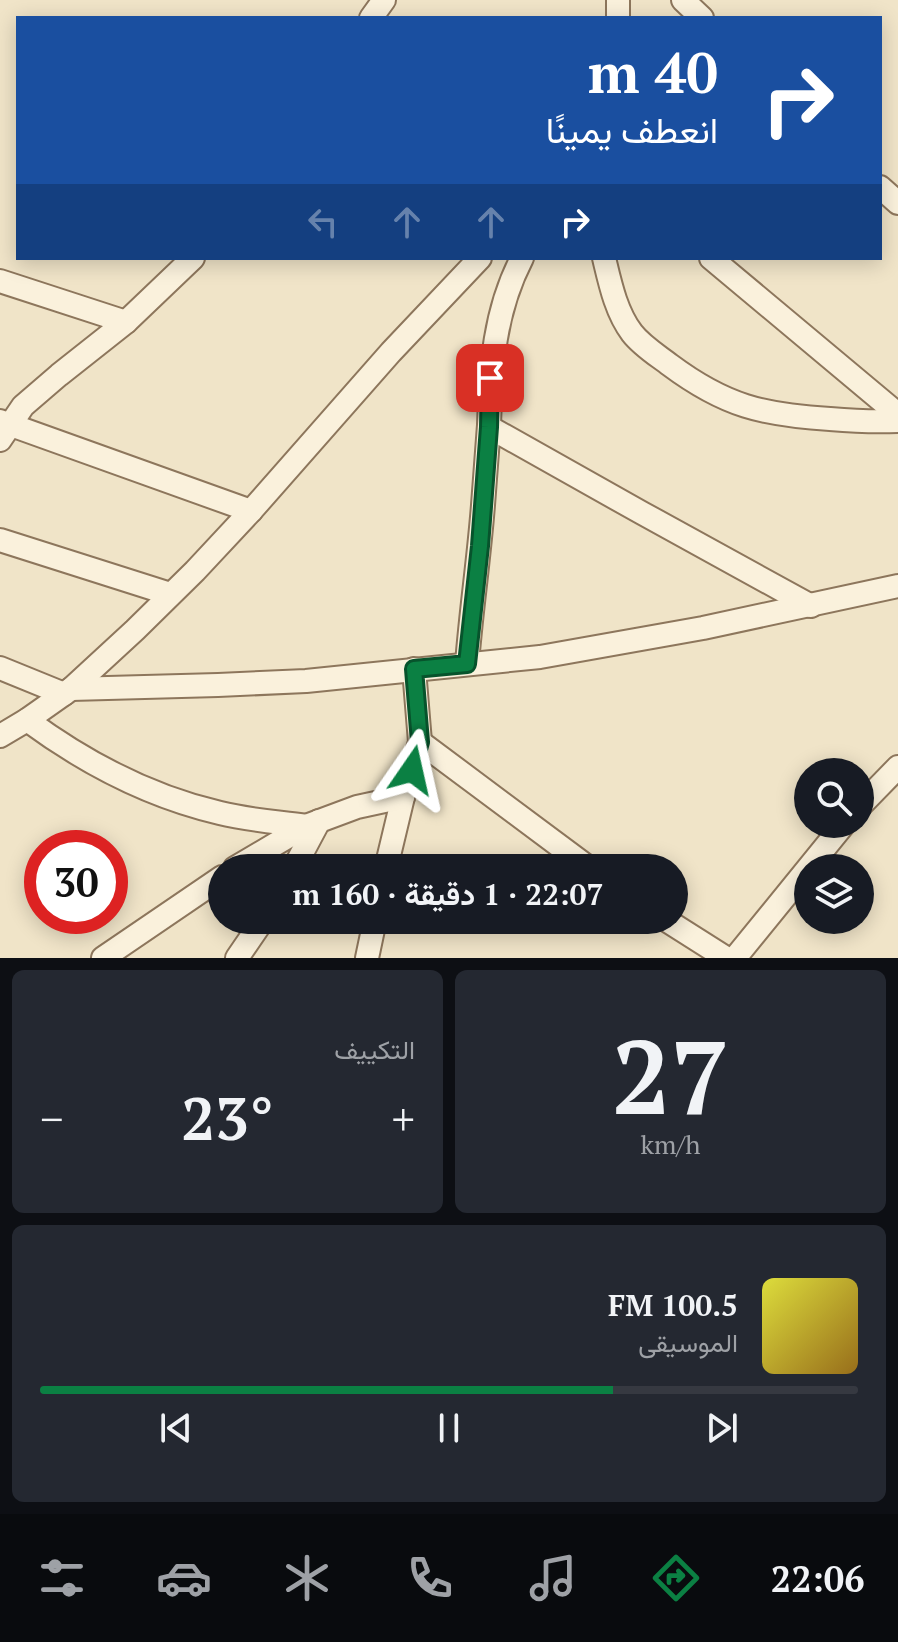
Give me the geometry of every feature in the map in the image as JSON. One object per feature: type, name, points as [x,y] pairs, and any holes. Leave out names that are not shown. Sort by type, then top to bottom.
[{"type":"street","points":[[683,0],[700,16]]},
{"type":"street","points":[[882,189],[898,203]]},
{"type":"street","points":[[191,260],[126,322],[23,406],[3,429],[251,511]]},
{"type":"street","points":[[0,736],[68,692],[135,630],[251,511],[391,352],[478,260]]},
{"type":"street","points":[[467,664],[480,546],[490,378],[497,325],[506,293],[521,260]]},
{"type":"street","points":[[605,260],[619,308],[632,332],[652,352],[705,389],[765,413],[799,418],[893,415]]},
{"type":"street","points":[[713,260],[893,415]]},
{"type":"street","points":[[0,281],[126,322]]},
{"type":"street","points":[[489,427],[811,606]]},
{"type":"street","points":[[0,540],[170,594]]},
{"type":"street","points":[[0,668],[68,692],[306,681],[540,657],[703,628],[898,586]]},
{"type":"street","points":[[389,854],[420,742],[414,669]]},
{"type":"street","points":[[27,720],[90,761],[152,790],[221,813],[313,824]]},
{"type":"street","points":[[420,742],[570,854]]},
{"type":"street","points":[[874,794],[893,778]]},
{"type":"street","points":[[260,854],[313,824],[357,807],[403,797]]},
{"type":"street","points":[[300,854],[313,824]]},
{"type":"street","points":[[735,958],[833,838]]},
{"type":"street","points":[[103,958],[208,887]]},
{"type":"street","points":[[237,958],[253,934]]},
{"type":"street","points":[[372,956],[374,934]]},
{"type":"street","points":[[688,934],[726,958]]},
{"type":"route","points":[[412,770],[420,742],[414,669],[467,664],[480,546],[490,378]]}]
